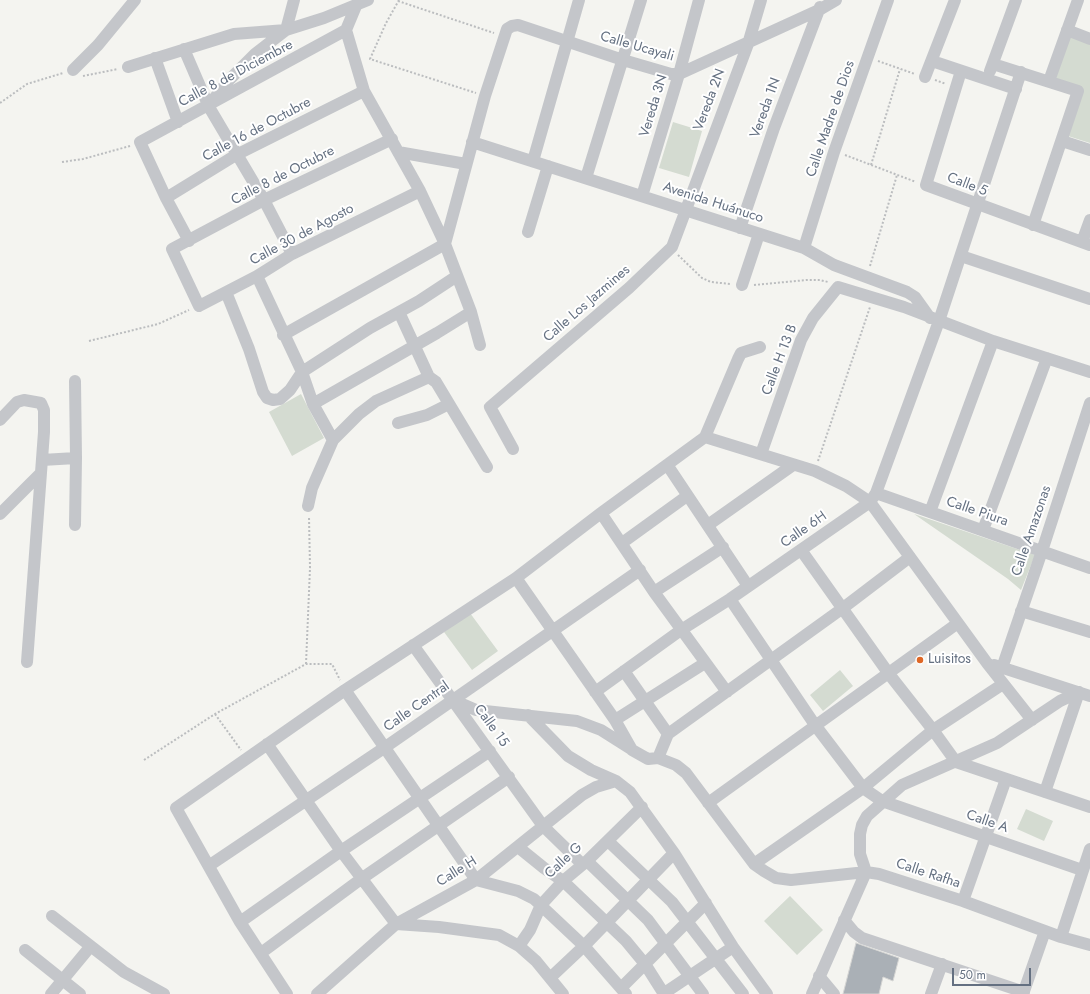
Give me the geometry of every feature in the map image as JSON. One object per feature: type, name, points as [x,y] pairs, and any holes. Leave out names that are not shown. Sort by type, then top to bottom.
[{"type":"street","points":[[73,70],[98,45],[135,0]]},
{"type":"street","points":[[208,106],[229,80],[256,54],[286,30],[289,11],[294,0]]},
{"type":"street","points":[[128,67],[234,34],[286,30],[356,6],[368,0]]},
{"type":"street","points":[[533,161],[579,0]]},
{"type":"street","points":[[586,178],[641,0]]},
{"type":"street","name":"Vereda 3N","points":[[642,196],[679,74],[699,0]]},
{"type":"street","name":"Vereda 2N","points":[[686,210],[748,44],[761,0]]},
{"type":"street","name":"Calle Ucayali","points":[[505,37],[507,29],[518,25],[623,60],[671,74],[679,74],[748,44],[821,5],[836,0]]},
{"type":"street","name":"Calle Madre de Dios","points":[[804,248],[834,152],[888,0]]},
{"type":"street","points":[[925,77],[955,0]]},
{"type":"street","points":[[987,80],[1016,0]]},
{"type":"street","points":[[1049,81],[1078,0]]},
{"type":"street","name":"Vereda 1N","points":[[740,228],[774,128],[821,5]]},
{"type":"street","points":[[356,6],[346,30],[364,91],[420,191],[445,244],[471,312],[480,345]]},
{"type":"street","name":"Calle 8 de Diciembre","points":[[140,142],[346,30]]},
{"type":"street","points":[[1067,30],[1090,39]]},
{"type":"street","points":[[283,335],[445,244],[485,96],[505,37]]},
{"type":"street","points":[[184,49],[208,106],[264,200],[292,254]]},
{"type":"street","points":[[155,58],[178,122]]},
{"type":"street","points":[[932,61],[1016,89]]},
{"type":"street","points":[[993,64],[1078,91],[1033,225]]},
{"type":"street","points":[[926,185],[961,71]]},
{"type":"street","points":[[873,498],[935,320],[962,256],[1021,72]]},
{"type":"street","name":"Calle 16 de Octubre","points":[[166,198],[236,155],[364,91]]},
{"type":"street","name":"Calle 8 de Octubre","points":[[199,306],[172,249],[264,200],[392,140]]},
{"type":"street","points":[[1062,141],[1090,150]]},
{"type":"street","points":[[140,142],[166,198],[189,241]]},
{"type":"street","name":"Avenida Huánuco","points":[[472,142],[804,248],[834,265],[907,292],[915,297],[935,320]]},
{"type":"street","points":[[398,152],[466,164]]},
{"type":"street","points":[[528,232],[548,166]]},
{"type":"street","name":"Calle 5","points":[[926,185],[979,206],[1086,244]]},
{"type":"street","name":"Calle 30 de Agosto","points":[[199,306],[256,276],[292,254],[420,191]]},
{"type":"street","name":"Calle Los Jazmines","points":[[513,449],[490,407],[629,288],[672,246],[686,210]]},
{"type":"street","points":[[1086,244],[1090,220]]},
{"type":"street","points":[[742,285],[759,234]]},
{"type":"street","points":[[962,256],[1090,299]]},
{"type":"street","points":[[256,276],[302,372],[313,404],[333,440]]},
{"type":"street","points":[[226,292],[267,398],[273,400],[280,399],[290,390],[302,372],[370,328],[419,301],[457,276]]},
{"type":"street","name":"Calle H 13 B","points":[[761,454],[801,340],[813,318],[837,288],[841,287],[873,297]]},
{"type":"street","points":[[873,297],[993,341],[1090,372]]},
{"type":"street","points":[[399,312],[429,377],[436,382],[487,467]]},
{"type":"street","points":[[313,404],[415,346],[471,312]]},
{"type":"street","points":[[930,512],[993,341]]},
{"type":"street","points":[[287,994],[240,922],[210,865],[176,808],[345,690],[516,578],[601,513],[668,466],[705,437],[741,353],[760,347]]},
{"type":"street","points":[[983,530],[1047,358]]},
{"type":"street","points":[[308,506],[312,488],[333,440],[359,414],[376,401],[429,377]]},
{"type":"street","points":[[75,381],[75,525]]},
{"type":"street","points":[[0,420],[17,402],[24,400],[41,403],[44,410],[44,432],[28,662]]},
{"type":"street","name":"Calle Amazonas","points":[[1002,668],[1090,403]]},
{"type":"street","points":[[398,423],[427,415],[449,404]]},
{"type":"street","points":[[705,437],[815,471],[873,498],[910,557],[987,663],[1032,720]]},
{"type":"street","points":[[42,460],[76,458]]},
{"type":"street","points":[[708,525],[793,465]]},
{"type":"street","points":[[668,466],[748,586]]},
{"type":"street","points":[[0,514],[41,473]]},
{"type":"street","points":[[622,543],[687,496]]},
{"type":"street","name":"Calle Piura","points":[[873,498],[930,512],[1090,568]]},
{"type":"street","name":"Calle 6H","points":[[595,692],[682,630],[802,550],[873,498]]},
{"type":"street","points":[[601,513],[654,592],[727,692]]},
{"type":"street","points":[[654,592],[723,548]]},
{"type":"street","points":[[802,550],[889,674],[956,762],[1090,807]]},
{"type":"street","points":[[658,758],[668,734],[772,660],[910,557]]},
{"type":"street","name":"Calle Central","points":[[210,865],[306,799],[384,748],[640,570]]},
{"type":"street","points":[[516,578],[615,720],[632,750]]},
{"type":"street","name":"Calle A","points":[[730,599],[815,725],[863,788],[882,801],[1082,870]]},
{"type":"street","points":[[1020,611],[1090,632]]},
{"type":"street","points":[[708,803],[958,623]]},
{"type":"street","name":"Calle 15","points":[[413,645],[543,826],[648,920],[703,994]]},
{"type":"street","points":[[615,720],[705,663]]},
{"type":"street","points":[[987,663],[1084,694]]},
{"type":"street","points":[[624,671],[644,702],[668,734]]},
{"type":"street","points":[[754,864],[863,788],[933,730],[1003,684]]},
{"type":"street","points":[[345,690],[438,827],[476,880],[518,891],[534,899],[584,946],[623,991],[645,964],[706,903]]},
{"type":"street","points":[[812,994],[866,872],[860,854],[862,825],[868,816],[882,801],[902,785],[997,743],[1032,720],[1084,694]]},
{"type":"street","points":[[1045,792],[1084,694]]},
{"type":"street","name":"Calle Rafha","points":[[452,700],[476,710],[576,721],[601,730],[648,759],[658,758],[676,765],[686,773],[754,864],[770,875],[783,880],[866,872],[964,901],[1061,937],[1090,945]]},
{"type":"street","points":[[528,715],[568,756],[591,770],[616,781],[630,792],[674,853],[733,947],[766,994]]},
{"type":"street","points":[[268,744],[341,851],[396,924],[477,931],[499,935],[519,946],[550,978],[563,994]]},
{"type":"street","points":[[240,922],[341,851],[490,751]]},
{"type":"street","points":[[261,953],[361,879],[509,778]]},
{"type":"street","points":[[964,901],[984,837],[1006,779]]},
{"type":"street","name":"Calle H","points":[[319,993],[396,924],[476,880],[582,795],[596,787],[616,781]]},
{"type":"street","name":"Calle G","points":[[519,946],[530,930],[541,905],[563,881],[608,841],[642,807]]},
{"type":"street","points":[[608,841],[672,902],[688,920],[743,994]]},
{"type":"street","points":[[518,847],[563,881],[606,922],[645,964],[664,994],[733,947]]},
{"type":"street","points":[[1061,937],[1090,848]]},
{"type":"street","points":[[550,978],[584,946],[674,853]]},
{"type":"street","points":[[52,916],[90,947],[149,991],[164,994]]},
{"type":"street","points":[[844,920],[854,932],[862,938],[942,964],[1023,993],[1045,931]]},
{"type":"street","points":[[51,994],[90,947]]},
{"type":"street","points":[[25,950],[80,994]]},
{"type":"street","points":[[931,994],[942,964]]},
{"type":"street","points":[[819,976],[834,994]]},
{"type":"path","points":[[485,96],[370,59],[386,23],[399,1],[505,37]]},
{"type":"path","points":[[867,58],[956,88]]},
{"type":"path","points":[[0,103],[28,84],[73,70],[81,77],[128,67]]},
{"type":"path","points":[[871,165],[900,69]]},
{"type":"path","points":[[62,162],[83,159],[140,142]]},
{"type":"path","name":"Calle 5","points":[[834,152],[926,185]]},
{"type":"path","points":[[866,277],[897,175]]},
{"type":"path","points":[[815,471],[873,297]]},
{"type":"path","points":[[89,341],[158,324],[199,306]]},
{"type":"path","points":[[306,664],[310,568],[308,506]]},
{"type":"path","points":[[144,760],[215,714],[306,664],[332,664],[345,690]]},
{"type":"path","points":[[215,714],[247,759]]},
{"type":"shaded area","points":[[1068,36],[1090,44],[1090,143],[1068,136],[1082,91],[1053,79]]},
{"type":"shaded area","points":[[673,122],[702,131],[689,177],[659,168]]},
{"type":"shaded area","points":[[301,394],[324,438],[292,456],[269,412]]},
{"type":"shaded area","points":[[914,514],[1035,555],[1021,590],[1008,579]]},
{"type":"shaded area","points":[[470,613],[498,651],[472,670],[444,632]]},
{"type":"shaded area","points":[[840,670],[853,686],[823,711],[810,695]]},
{"type":"shaded area","points":[[1026,809],[1053,821],[1044,841],[1017,829]]},
{"type":"shaded area","points":[[790,896],[823,930],[797,955],[764,921]]},
{"type":"building","points":[[856,943],[899,958],[893,981],[883,977],[879,994],[843,994]]},
{"type":"place","name":"Luisitos","points":[[920,660]]}]
